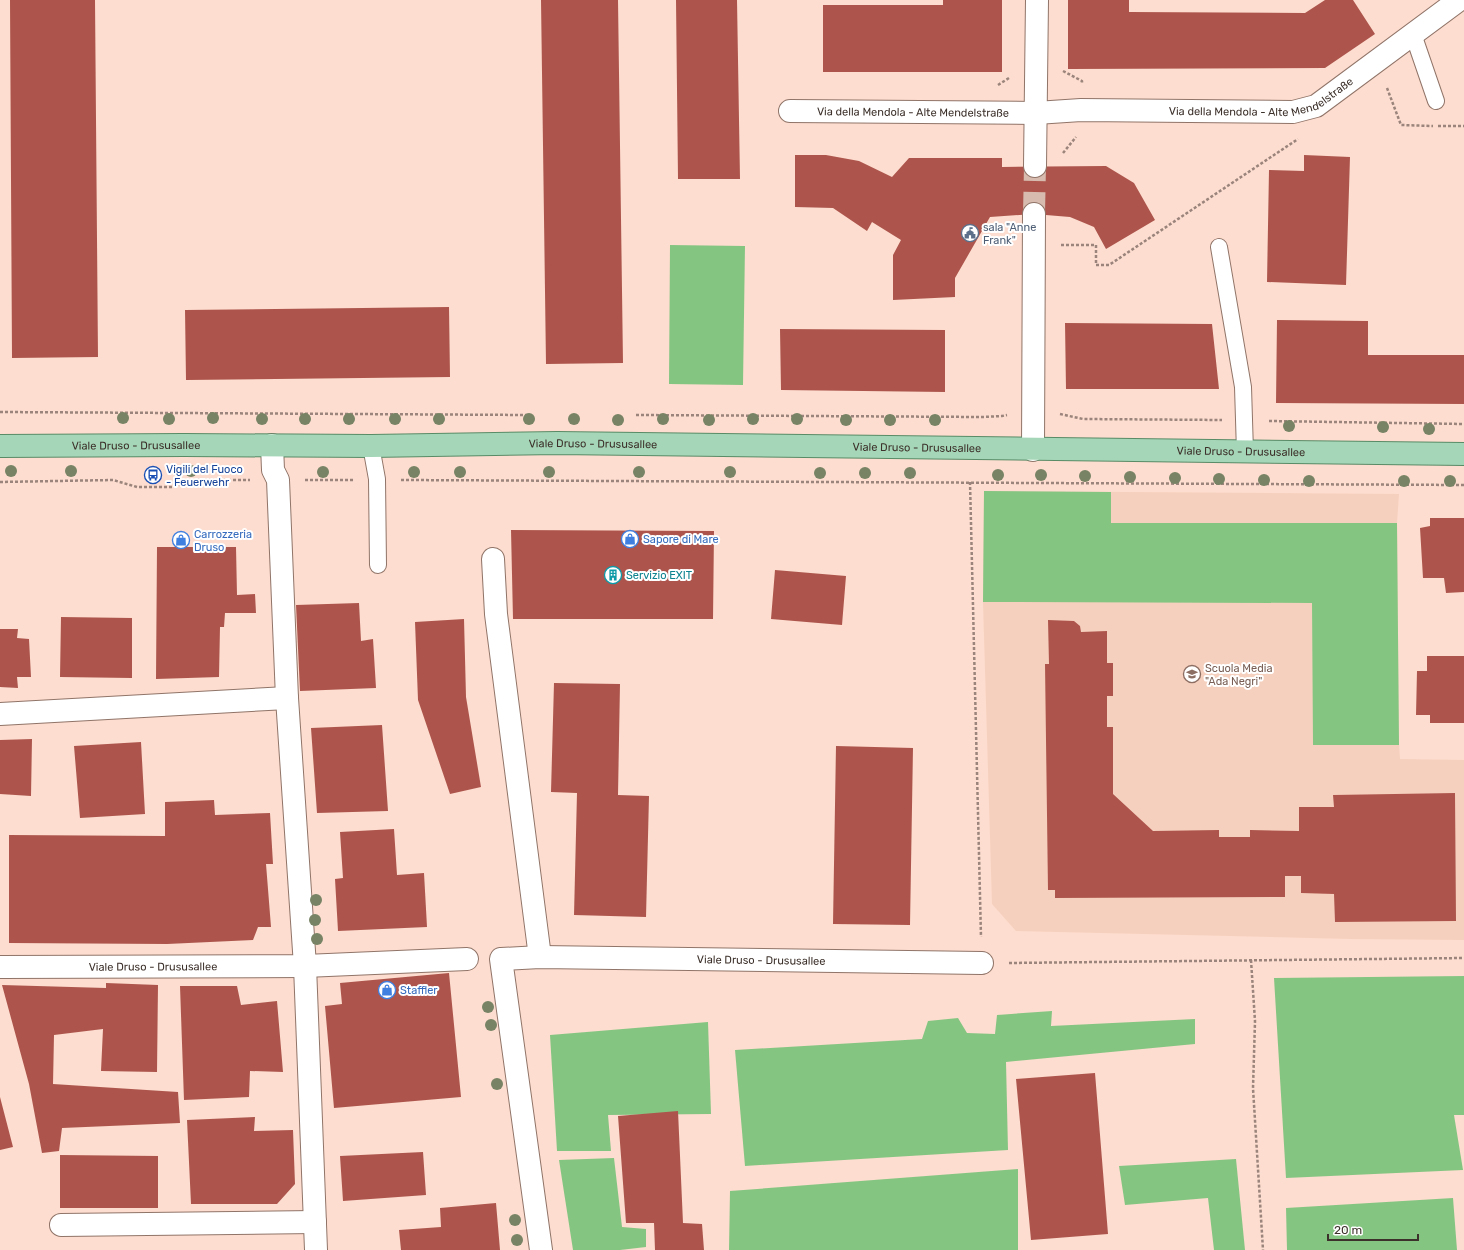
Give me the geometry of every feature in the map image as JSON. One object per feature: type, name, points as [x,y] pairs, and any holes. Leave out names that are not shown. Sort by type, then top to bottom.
[{"type":"main road","name":"Viale Druso - Drususallee","points":[[0,446],[371,446],[557,442],[1033,450],[1464,454]]},
{"type":"street","points":[[1035,166],[1038,0]]},
{"type":"street","name":"Via della Mendola - Alte Mendelstraße","points":[[790,111],[1036,113],[1081,110],[1293,112],[1316,106],[1459,0]]},
{"type":"street","points":[[1033,450],[1034,214]]},
{"type":"street","points":[[272,445],[273,470],[278,480],[287,698],[305,966],[316,1250]]},
{"type":"street","points":[[492,559],[497,622],[540,957]]},
{"type":"street","points":[[0,714],[287,698]]},
{"type":"street","name":"Viale Druso - Drususallee","points":[[541,1250],[501,959],[540,957],[982,963]]},
{"type":"street","name":"Viale Druso - Drususallee","points":[[0,967],[305,966],[467,959]]},
{"type":"street","points":[[61,1225],[315,1222]]},
{"type":"lane","points":[[1413,34],[1436,101]]},
{"type":"lane","points":[[1219,247],[1242,387],[1245,452]]},
{"type":"lane","points":[[371,446],[377,480],[378,565]]},
{"type":"path","points":[[1377,61],[1400,125],[1464,126]]},
{"type":"path","points":[[1034,244],[1096,246],[1096,265],[1109,265],[1303,136]]},
{"type":"path","points":[[0,412],[534,414]]},
{"type":"path","points":[[630,415],[1002,416],[1014,413]]},
{"type":"path","points":[[0,482],[113,480],[136,486],[172,487],[196,480],[1464,485]]},
{"type":"path","points":[[970,482],[982,963],[1464,958]]},
{"type":"path","points":[[1251,960],[1255,1021],[1253,1088],[1263,1250]]},
{"type":"shaded area","name":"Scuola Media \"Ada Negri\"","points":[[984,491],[1399,494],[1397,523],[1400,759],[1464,760],[1464,940],[1351,939],[1016,931],[992,904],[983,602]]},
{"type":"green space","points":[[670,245],[745,246],[743,385],[669,384]]},
{"type":"green space","points":[[984,491],[1111,492],[1111,523],[1397,523],[1399,745],[1313,745],[1312,603],[983,602]]},
{"type":"green space","points":[[1464,976],[1464,1115],[1454,1115],[1463,1170],[1286,1178],[1274,978]]},
{"type":"green space","points":[[1052,1011],[1051,1026],[1195,1019],[1195,1044],[1006,1062],[1008,1150],[745,1166],[735,1050],[922,1039],[928,1021],[958,1018],[967,1033],[995,1034],[997,1015]]},
{"type":"green space","points":[[708,1022],[711,1114],[608,1115],[611,1151],[557,1151],[550,1035]]},
{"type":"green space","points":[[614,1158],[622,1227],[646,1229],[646,1247],[620,1250],[573,1250],[559,1160]]},
{"type":"green space","points":[[1236,1159],[1245,1250],[1214,1250],[1208,1198],[1125,1205],[1119,1166]]},
{"type":"green space","points":[[1018,1169],[1018,1250],[729,1250],[730,1191]]},
{"type":"green space","points":[[1453,1198],[1457,1250],[1287,1250],[1286,1208]]},
{"type":"building","points":[[10,0],[95,0],[98,357],[12,358]]},
{"type":"building","points":[[541,0],[618,0],[623,363],[546,364]]},
{"type":"building","points":[[676,0],[737,0],[740,179],[678,179]]},
{"type":"building","points":[[943,0],[1002,0],[1002,72],[823,72],[823,5],[943,5]]},
{"type":"building","points":[[1068,0],[1129,0],[1129,12],[1305,13],[1325,0],[1353,0],[1375,34],[1325,68],[1068,69]]},
{"type":"building","points":[[795,155],[826,155],[859,161],[892,177],[909,158],[1002,158],[1002,167],[1106,166],[1134,183],[1155,220],[1106,249],[1094,227],[1070,217],[1034,214],[990,217],[955,278],[955,297],[893,300],[893,255],[901,240],[872,222],[867,231],[833,208],[795,207]]},
{"type":"building","points":[[1304,155],[1350,157],[1346,285],[1267,282],[1269,170],[1304,171]]},
{"type":"building","points":[[449,307],[450,377],[186,380],[185,310]]},
{"type":"building","points":[[1277,320],[1368,321],[1368,355],[1464,355],[1464,404],[1276,403]]},
{"type":"building","points":[[1065,323],[1212,324],[1219,389],[1066,389]]},
{"type":"building","points":[[780,329],[945,330],[945,392],[781,390]]},
{"type":"building","points":[[1430,518],[1464,518],[1464,592],[1446,593],[1444,578],[1423,578],[1420,528],[1430,526]]},
{"type":"building","name":"Servizio EXIT","points":[[511,530],[714,531],[713,619],[513,619]]},
{"type":"building","points":[[157,547],[236,547],[237,595],[255,594],[256,613],[225,613],[224,627],[220,627],[219,677],[156,679]]},
{"type":"building","points":[[775,570],[846,576],[842,625],[771,619]]},
{"type":"building","points":[[359,603],[361,641],[373,639],[376,688],[300,691],[296,605]]},
{"type":"building","points":[[61,617],[132,618],[132,678],[60,677]]},
{"type":"building","points":[[464,619],[466,697],[481,787],[450,794],[418,700],[415,622]]},
{"type":"building","points":[[1048,620],[1074,621],[1080,626],[1081,632],[1107,631],[1107,663],[1113,663],[1113,696],[1107,696],[1107,727],[1113,727],[1113,794],[1153,831],[1219,830],[1219,837],[1250,837],[1250,830],[1299,831],[1299,807],[1334,807],[1333,795],[1455,793],[1456,921],[1335,922],[1334,894],[1301,893],[1301,876],[1285,876],[1285,897],[1055,898],[1055,890],[1048,890],[1045,664],[1049,664]]},
{"type":"building","points":[[0,629],[18,629],[17,638],[29,639],[31,677],[17,677],[18,688],[0,687]]},
{"type":"building","points":[[1427,656],[1464,656],[1464,723],[1430,723],[1430,715],[1416,715],[1417,671],[1427,671]]},
{"type":"building","points":[[554,683],[620,684],[618,795],[649,796],[646,917],[574,915],[577,793],[551,792]]},
{"type":"building","points":[[382,725],[388,811],[317,813],[311,728]]},
{"type":"building","points":[[32,739],[31,796],[0,794],[0,740]]},
{"type":"building","points":[[141,742],[145,814],[80,818],[74,746]]},
{"type":"building","points":[[836,746],[913,748],[910,925],[833,924]]},
{"type":"building","points":[[214,800],[215,815],[270,813],[273,864],[266,864],[271,927],[258,927],[253,940],[167,944],[9,943],[9,835],[165,836],[165,802]]},
{"type":"building","points":[[394,829],[397,875],[424,873],[427,927],[338,931],[335,879],[343,878],[340,832]]},
{"type":"building","points":[[449,973],[461,1097],[334,1108],[325,1006],[342,1004],[340,983]]},
{"type":"building","points":[[106,983],[158,985],[157,1072],[101,1071],[103,1029],[54,1035],[53,1084],[178,1092],[180,1123],[62,1128],[59,1151],[42,1153],[29,1084],[2,985],[106,988]]},
{"type":"building","points":[[180,986],[237,986],[241,1005],[277,1001],[283,1072],[250,1071],[249,1097],[184,1100]]},
{"type":"building","points":[[1095,1073],[1108,1234],[1031,1240],[1016,1079]]},
{"type":"building","points":[[0,1097],[13,1147],[0,1150]]},
{"type":"building","points":[[678,1111],[683,1223],[702,1224],[704,1250],[655,1250],[654,1223],[626,1223],[618,1116]]},
{"type":"building","points":[[255,1117],[254,1131],[293,1130],[295,1184],[277,1204],[191,1204],[187,1120]]},
{"type":"building","points":[[423,1152],[426,1195],[343,1201],[340,1156]]},
{"type":"building","points":[[60,1155],[158,1156],[158,1208],[60,1208]]},
{"type":"building","points":[[496,1203],[500,1250],[401,1250],[399,1230],[441,1227],[440,1208]]},
{"type":"tunnel","points":[[1034,214],[1035,166]]},
{"type":"place","name":"sala \"Anne Frank\"","points":[[970,233]]},
{"type":"place","name":"Vigili del Fuoco - Feuerwehr","points":[[153,475]]},
{"type":"place","name":"Sapore di Mare","points":[[630,539]]},
{"type":"place","name":"Carrozzeria Druso","points":[[181,540]]},
{"type":"place","name":"Servizio EXIT","points":[[613,575]]},
{"type":"place","name":"Scuola Media \"Ada Negri\"","points":[[1192,674]]},
{"type":"place","name":"Staffler","points":[[387,990]]}]
